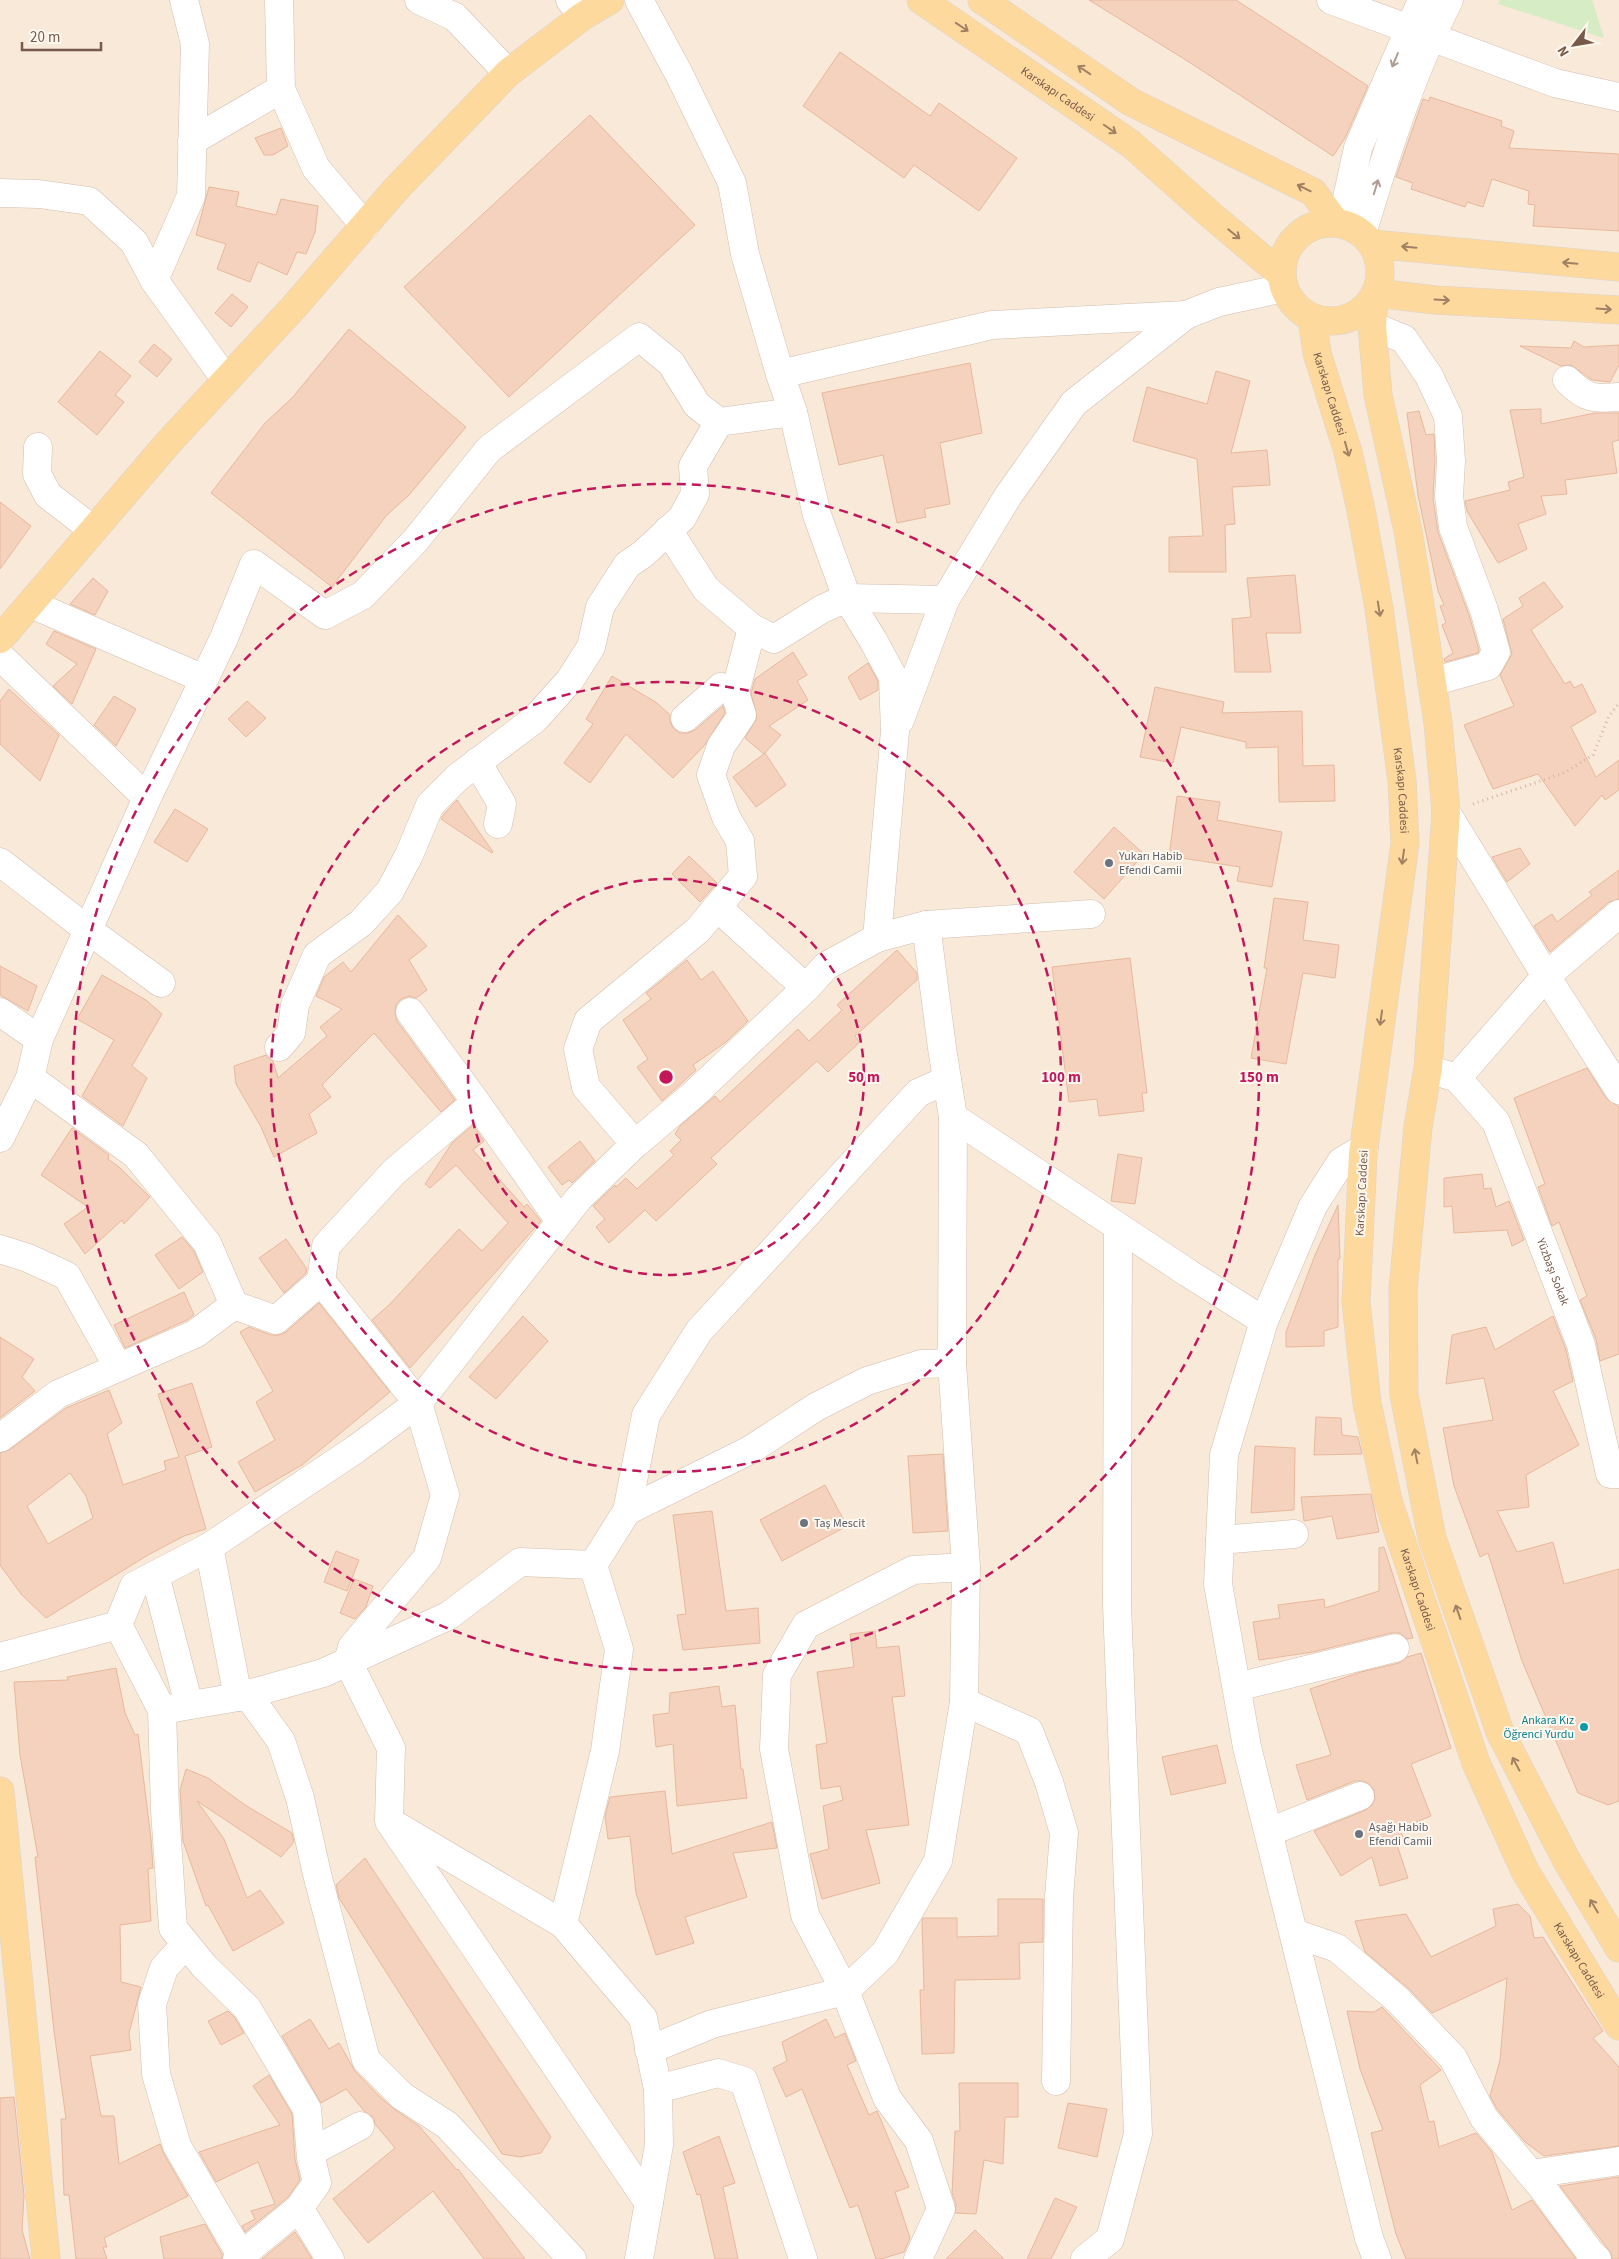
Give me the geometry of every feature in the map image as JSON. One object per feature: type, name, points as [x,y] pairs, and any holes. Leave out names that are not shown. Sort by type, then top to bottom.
[{"type":"main road","points":[[0,639],[92,529],[293,308],[396,190],[508,73],[576,8],[610,0]]},
{"type":"main road","name":"Karskapı Caddesi","points":[[921,0],[1131,144],[1283,281]]},
{"type":"main road","points":[[982,0],[1130,102],[1313,192],[1378,257],[1379,285],[1375,296],[1372,326],[1378,395],[1408,531],[1432,682],[1446,812],[1428,1068],[1418,1128],[1403,1290],[1404,1395],[1432,1538],[1500,1732],[1567,1861],[1619,1948]]},
{"type":"main road","points":[[1375,296],[1365,309],[1346,319],[1326,322],[1312,318],[1295,306],[1283,281],[1283,260],[1289,246],[1297,236],[1309,228],[1322,223],[1355,232],[1619,267]]},
{"type":"main road","points":[[1375,296],[1619,310]]},
{"type":"main road","name":"Karskapı Caddesi","points":[[1312,318],[1317,353],[1348,452],[1361,510],[1379,608],[1402,781],[1405,843],[1364,1148],[1356,1302],[1367,1403],[1388,1501],[1476,1763],[1525,1871],[1619,2026]]},
{"type":"main road","points":[[0,1791],[46,2259]]},
{"type":"street","points":[[154,280],[191,196],[194,44],[184,0]]},
{"type":"street","points":[[279,0],[281,89],[316,168],[365,226]]},
{"type":"street","points":[[419,0],[455,16],[508,73]]},
{"type":"street","points":[[639,0],[679,74],[732,183],[745,254],[793,412],[817,515],[847,598],[893,677],[895,731],[876,938]]},
{"type":"street","points":[[1331,0],[1555,83],[1619,97]]},
{"type":"street","points":[[1355,232],[1387,152],[1419,33],[1422,0]]},
{"type":"street","points":[[1419,33],[1449,0]]},
{"type":"street","points":[[192,141],[281,89]]},
{"type":"street","points":[[0,193],[39,194],[88,201],[134,242],[154,280],[226,380]]},
{"type":"street","points":[[895,731],[945,600],[1008,496],[1074,403],[1186,315],[1283,281]]},
{"type":"street","points":[[780,374],[992,325],[1186,315]]},
{"type":"street","points":[[1372,326],[1404,339],[1429,376],[1448,416],[1451,461],[1449,496],[1453,527],[1484,610],[1496,652],[1488,666],[1432,682]]},
{"type":"street","points":[[0,1138],[30,1078],[39,1039],[147,798],[224,638],[254,564],[325,615],[363,595],[415,541],[489,449],[638,337],[671,363],[697,405],[719,422],[793,412]]},
{"type":"street","points":[[1567,380],[1581,394],[1601,399],[1619,398]]},
{"type":"street","points":[[279,1047],[291,1033],[295,1005],[317,954],[361,923],[390,890],[409,855],[430,805],[458,777],[535,719],[570,680],[591,647],[600,607],[628,565],[643,554],[682,518],[695,494],[692,466],[719,422]]},
{"type":"street","points":[[38,447],[37,474],[48,495],[92,529]]},
{"type":"street","points":[[668,530],[706,589],[752,628],[774,639],[822,609],[847,598],[945,600]]},
{"type":"street","points":[[31,604],[204,678]]},
{"type":"street","points":[[636,1144],[586,1087],[578,1050],[588,1021],[698,930],[743,876],[740,841],[726,817],[711,775],[722,746],[742,715],[736,693],[752,628]]},
{"type":"street","points":[[0,656],[147,798]]},
{"type":"street","points":[[685,718],[721,687],[736,693]]},
{"type":"street","points":[[477,762],[502,804],[498,824]]},
{"type":"street","points":[[1446,812],[1546,976],[1619,1090]]},
{"type":"street","points":[[0,862],[161,983]]},
{"type":"street","points":[[717,907],[806,988]]},
{"type":"street","points":[[186,1944],[164,1968],[152,2004],[156,2074],[177,2146],[239,2257],[299,2208],[317,2183],[311,2152],[307,2109],[280,2061],[246,2008],[204,1966],[173,1928],[165,1810],[162,1710],[118,1625],[134,1586],[209,1547],[356,1449],[418,1403],[580,1198],[636,1144],[693,1095],[806,988],[826,966],[876,938],[926,925],[1091,914]]},
{"type":"street","points":[[1428,1068],[1457,1078],[1546,976],[1619,914]]},
{"type":"street","points":[[649,2050],[712,2024],[845,1991],[885,1953],[938,1860],[964,1702],[966,1567],[952,1363],[953,1117],[926,925]]},
{"type":"street","points":[[0,1012],[39,1039]]},
{"type":"street","points":[[410,1012],[560,1221]]},
{"type":"street","points":[[30,1078],[136,1155],[207,1243],[234,1305],[276,1320],[321,1281],[326,1246],[394,1172],[476,1102]]},
{"type":"street","name":"Yüzbaşı Sokak","points":[[1457,1078],[1496,1122],[1581,1345],[1610,1474],[1619,1474]]},
{"type":"street","points":[[563,1924],[606,1751],[619,1649],[593,1565],[627,1512],[646,1415],[700,1331],[918,1093],[947,1080]]},
{"type":"street","points":[[953,1117],[1264,1321]]},
{"type":"street","points":[[1364,1148],[1341,1162],[1313,1206],[1264,1321],[1224,1455],[1218,1584],[1247,1747],[1370,2238],[1377,2259]]},
{"type":"street","points":[[1085,2259],[1110,2239],[1138,2134],[1117,1605],[1118,1227]]},
{"type":"street","points":[[0,1249],[28,1258],[67,1276],[118,1367]]},
{"type":"street","points":[[321,1281],[418,1403],[446,1495],[427,1558],[352,1647],[348,1662],[391,1748],[389,1822],[649,2203]]},
{"type":"street","points":[[0,1438],[58,1394],[195,1334],[234,1305]]},
{"type":"street","points":[[627,1512],[750,1450],[816,1407],[867,1381],[921,1364],[952,1363]]},
{"type":"street","points":[[1220,1540],[1294,1534]]},
{"type":"street","points":[[209,1547],[243,1696],[281,1741],[300,1798],[317,1874],[366,2060],[402,2096],[447,2125],[572,2259]]},
{"type":"street","points":[[162,1710],[243,1696],[323,1673],[448,1616],[520,1562],[593,1565]]},
{"type":"street","points":[[918,2259],[941,2209],[919,2141],[887,2098],[845,1991],[805,1915],[774,1749],[777,1675],[806,1625],[913,1570],[966,1567]]},
{"type":"street","points":[[155,1575],[189,1705]]},
{"type":"street","points":[[0,1657],[118,1625]]},
{"type":"street","points":[[1237,1687],[1395,1648]]},
{"type":"street","points":[[964,1702],[1029,1731],[1049,1782],[1064,1833],[1059,1897],[1056,2081]]},
{"type":"street","points":[[1269,1832],[1360,1796]]},
{"type":"street","points":[[389,1822],[563,1924],[643,2018],[658,2089],[659,2145],[639,2259]]},
{"type":"street","points":[[1294,1933],[1337,1948],[1399,2001],[1453,2058],[1484,2118],[1531,2174],[1597,2259]]},
{"type":"street","points":[[658,2089],[718,2073],[744,2081],[803,2259]]},
{"type":"street","points":[[311,2152],[360,2126]]},
{"type":"street","points":[[1531,2174],[1619,2161]]},
{"type":"street","points":[[299,2208],[330,2259]]},
{"type":"path","points":[[1446,812],[1534,785],[1571,769],[1593,755],[1609,716],[1619,703]]},
{"type":"shaded area","points":[[0,0],[1619,0],[1619,2259],[0,2259]]},
{"type":"green space","points":[[1500,0],[1592,0],[1604,38],[1498,4]]},
{"type":"building","points":[[1089,0],[1236,0],[1368,86],[1345,138],[1333,156],[1189,62]]},
{"type":"building","points":[[840,52],[930,116],[939,103],[1017,158],[979,211],[914,165],[904,178],[803,106]]},
{"type":"building","points":[[1430,97],[1502,121],[1501,126],[1514,131],[1509,148],[1619,154],[1619,231],[1533,226],[1535,205],[1528,204],[1529,191],[1492,179],[1483,207],[1467,202],[1465,207],[1411,189],[1413,183],[1396,177],[1423,99],[1429,101]]},
{"type":"building","points":[[590,115],[695,225],[509,397],[404,287]]},
{"type":"building","points":[[281,128],[288,146],[273,155],[264,155],[255,138]]},
{"type":"building","points":[[209,187],[239,192],[236,206],[276,215],[281,199],[318,206],[315,232],[306,254],[297,252],[287,275],[258,262],[250,282],[217,269],[226,244],[196,235]]},
{"type":"building","points":[[232,294],[248,307],[231,327],[215,313]]},
{"type":"building","points":[[349,329],[466,427],[409,495],[386,516],[332,587],[211,493],[265,423],[292,398]]},
{"type":"building","points":[[1574,341],[1584,347],[1619,345],[1619,365],[1610,382],[1592,380],[1571,365],[1561,366],[1520,346],[1571,348]]},
{"type":"building","points":[[154,344],[172,359],[157,377],[139,362]]},
{"type":"building","points":[[100,351],[131,376],[115,395],[124,402],[97,435],[58,402]]},
{"type":"building","points":[[970,363],[982,433],[940,443],[950,504],[924,509],[926,517],[897,523],[883,455],[839,465],[822,393]]},
{"type":"building","points":[[1216,371],[1250,381],[1231,453],[1267,450],[1270,485],[1232,487],[1235,524],[1225,525],[1226,572],[1169,572],[1169,537],[1203,536],[1197,459],[1133,441],[1147,387],[1207,404]]},
{"type":"building","points":[[1541,409],[1541,424],[1595,413],[1619,413],[1619,440],[1612,442],[1617,473],[1565,480],[1567,494],[1541,496],[1546,514],[1518,524],[1527,549],[1498,563],[1467,511],[1465,501],[1510,490],[1508,482],[1524,477],[1510,410]]},
{"type":"building","points":[[1419,411],[1426,435],[1434,434],[1433,498],[1438,532],[1469,615],[1479,650],[1478,653],[1445,662],[1444,659],[1453,653],[1442,625],[1446,623],[1440,606],[1444,605],[1438,591],[1418,495],[1407,413]]},
{"type":"building","points":[[0,502],[31,526],[0,569]]},
{"type":"building","points":[[1295,575],[1301,633],[1266,633],[1271,672],[1235,672],[1232,619],[1251,617],[1247,578]]},
{"type":"building","points":[[93,578],[108,591],[95,615],[70,604]]},
{"type":"building","points":[[1544,582],[1563,607],[1531,630],[1565,684],[1570,681],[1574,688],[1582,684],[1596,712],[1571,727],[1596,777],[1619,760],[1619,790],[1605,800],[1602,795],[1575,826],[1538,774],[1493,789],[1464,725],[1514,706],[1500,675],[1512,654],[1503,619],[1523,606],[1519,598]]},
{"type":"building","points":[[54,631],[96,649],[72,704],[53,686],[77,664],[46,644]]},
{"type":"building","points":[[793,652],[807,675],[797,681],[808,700],[769,726],[781,735],[764,754],[745,738],[757,718],[751,693],[755,679]]},
{"type":"building","points":[[868,663],[878,681],[878,690],[860,700],[848,677]]},
{"type":"building","points":[[612,676],[657,703],[670,715],[673,728],[680,733],[688,733],[695,730],[723,706],[725,713],[704,746],[673,778],[626,734],[590,783],[564,763],[593,724],[586,719]]},
{"type":"building","points":[[1155,687],[1224,702],[1222,713],[1302,711],[1303,766],[1334,765],[1335,801],[1279,802],[1278,747],[1246,748],[1246,742],[1181,727],[1173,763],[1140,757]]},
{"type":"building","points":[[9,689],[59,735],[40,781],[0,744],[0,701]]},
{"type":"building","points":[[114,696],[136,709],[116,746],[94,725]]},
{"type":"building","points":[[247,701],[266,718],[246,737],[228,719]]},
{"type":"building","points":[[765,753],[786,785],[756,807],[733,777]]},
{"type":"building","points":[[1177,796],[1220,802],[1217,820],[1282,832],[1272,887],[1237,881],[1240,867],[1169,856]]},
{"type":"building","points":[[457,800],[493,852],[492,853],[441,819]]},
{"type":"building","points":[[175,809],[208,829],[187,862],[154,842]]},
{"type":"building","name":"Yukarı Habib Efendi Camii","points":[[1114,827],[1144,854],[1104,899],[1074,872]]},
{"type":"building","points":[[1520,848],[1530,864],[1507,882],[1492,857]]},
{"type":"building","points":[[689,856],[717,883],[700,902],[672,874]]},
{"type":"building","points":[[1619,870],[1619,899],[1609,902],[1550,952],[1534,926],[1552,914],[1557,922],[1592,895],[1589,892]]},
{"type":"building","points":[[1274,898],[1308,902],[1303,940],[1339,945],[1335,978],[1303,973],[1286,1064],[1251,1058],[1267,968],[1264,968]]},
{"type":"building","points":[[398,915],[427,946],[409,960],[427,990],[416,998],[409,996],[401,999],[396,1005],[395,1014],[397,1021],[455,1100],[441,1112],[374,1033],[322,1085],[331,1097],[309,1114],[317,1133],[274,1157],[261,1127],[236,1084],[234,1066],[266,1055],[273,1061],[278,1078],[327,1036],[320,1027],[342,1009],[316,996],[324,977],[343,962],[351,972]]},
{"type":"building","points":[[897,950],[917,973],[917,980],[855,1036],[860,1042],[828,1072],[817,1061],[711,1158],[717,1164],[656,1221],[645,1210],[609,1243],[596,1227],[605,1219],[593,1206],[615,1185],[616,1187],[626,1178],[637,1189],[674,1155],[670,1151],[681,1140],[675,1134],[680,1126],[715,1096],[720,1102],[798,1029],[809,1041],[842,1010],[837,1005]]},
{"type":"building","points":[[1130,958],[1147,1093],[1142,1093],[1144,1111],[1099,1116],[1097,1099],[1069,1102],[1052,967]]},
{"type":"building","points":[[687,960],[701,980],[713,971],[748,1021],[726,1042],[693,1065],[696,1070],[662,1101],[637,1067],[648,1059],[623,1020],[651,999],[646,993]]},
{"type":"building","points":[[0,966],[37,986],[28,1011],[0,995]]},
{"type":"building","points":[[102,975],[146,1000],[162,1014],[132,1066],[147,1078],[123,1126],[82,1096],[114,1040],[77,1019]]},
{"type":"building","points":[[1587,1068],[1606,1098],[1619,1107],[1619,1354],[1600,1361],[1596,1339],[1580,1300],[1587,1296],[1559,1222],[1552,1226],[1538,1187],[1545,1184],[1514,1098]]},
{"type":"building","points":[[473,1125],[484,1141],[473,1150],[524,1207],[527,1204],[541,1221],[410,1368],[372,1320],[390,1304],[459,1229],[482,1251],[508,1223],[456,1165],[430,1188],[425,1184],[452,1143]]},
{"type":"building","points":[[72,1128],[109,1155],[108,1159],[150,1197],[124,1224],[122,1220],[85,1254],[64,1224],[88,1207],[41,1175]]},
{"type":"building","points":[[580,1141],[595,1161],[572,1183],[569,1180],[562,1185],[548,1167]]},
{"type":"building","points":[[1118,1154],[1142,1158],[1135,1204],[1111,1201]]},
{"type":"building","points":[[1482,1174],[1484,1189],[1491,1188],[1496,1207],[1509,1201],[1524,1240],[1512,1246],[1507,1230],[1454,1233],[1452,1206],[1444,1207],[1444,1178]]},
{"type":"building","points":[[1338,1205],[1340,1259],[1338,1259],[1338,1327],[1324,1331],[1324,1346],[1286,1347],[1286,1332],[1315,1255]]},
{"type":"building","points":[[182,1237],[194,1251],[203,1272],[179,1289],[155,1255]]},
{"type":"building","points":[[286,1239],[307,1269],[306,1273],[284,1293],[259,1258]]},
{"type":"building","points":[[184,1292],[194,1315],[125,1348],[114,1325]]},
{"type":"building","points":[[319,1303],[390,1392],[302,1465],[255,1492],[238,1462],[275,1440],[256,1402],[273,1391],[240,1332],[249,1327],[271,1335],[279,1335],[286,1332]]},
{"type":"building","points":[[523,1316],[548,1341],[496,1399],[469,1377]]},
{"type":"building","points":[[1553,1316],[1566,1350],[1573,1381],[1553,1391],[1579,1445],[1526,1475],[1529,1507],[1497,1511],[1517,1552],[1553,1542],[1564,1584],[1619,1569],[1619,1801],[1608,1805],[1578,1793],[1522,1661],[1488,1553],[1480,1557],[1454,1486],[1443,1428],[1493,1420],[1484,1378],[1446,1384],[1452,1335],[1486,1327],[1495,1350]]},
{"type":"building","points":[[0,1337],[34,1359],[22,1377],[35,1391],[0,1418]]},
{"type":"building","points":[[192,1383],[212,1447],[185,1456],[206,1529],[184,1536],[148,1555],[46,1618],[21,1594],[0,1565],[0,1453],[9,1450],[66,1408],[109,1390],[122,1423],[107,1434],[123,1485],[166,1470],[164,1461],[179,1457],[158,1394]],"holes":[[[70,1473],[86,1496],[93,1518],[48,1544],[27,1506]]]},
{"type":"building","points":[[1316,1417],[1341,1418],[1342,1435],[1358,1437],[1362,1454],[1314,1455]]},
{"type":"building","points":[[1255,1446],[1295,1448],[1294,1510],[1251,1513]]},
{"type":"building","points":[[943,1454],[948,1531],[913,1533],[908,1456]]},
{"type":"building","name":"Taş Mescit","points":[[825,1485],[847,1526],[782,1561],[760,1520]]},
{"type":"building","points":[[1371,1494],[1379,1532],[1337,1539],[1332,1516],[1304,1521],[1301,1497]]},
{"type":"building","points":[[712,1511],[726,1611],[758,1608],[760,1643],[683,1650],[677,1615],[686,1614],[673,1515]]},
{"type":"building","points":[[1384,1547],[1413,1638],[1407,1639],[1400,1633],[1391,1633],[1313,1652],[1259,1660],[1253,1622],[1280,1618],[1278,1605],[1324,1599],[1325,1608],[1379,1591],[1379,1548]]},
{"type":"building","points":[[336,1551],[359,1560],[347,1591],[324,1582]]},
{"type":"building","points":[[354,1579],[373,1586],[366,1607],[355,1619],[340,1613]]},
{"type":"building","points":[[875,1631],[877,1648],[899,1646],[905,1696],[892,1697],[909,1825],[866,1830],[880,1883],[822,1899],[810,1854],[829,1849],[823,1806],[843,1800],[840,1786],[821,1789],[816,1745],[827,1743],[817,1672],[854,1667],[850,1634]]},
{"type":"building","points":[[1421,1653],[1451,1748],[1411,1764],[1431,1816],[1399,1829],[1404,1838],[1396,1842],[1408,1878],[1380,1886],[1372,1857],[1341,1876],[1314,1831],[1366,1810],[1375,1799],[1374,1790],[1363,1781],[1355,1781],[1307,1800],[1296,1765],[1331,1755],[1310,1689],[1361,1672],[1399,1663],[1407,1657]]},
{"type":"building","points":[[116,1668],[125,1713],[135,1735],[138,1734],[151,1839],[153,1868],[148,1869],[151,1921],[120,1925],[121,1982],[141,1987],[129,2033],[131,2050],[90,2056],[101,2116],[114,2116],[119,2164],[160,2144],[188,2196],[104,2238],[107,2247],[103,2247],[107,2259],[76,2259],[69,2195],[64,2195],[61,2119],[66,2119],[54,2031],[35,1857],[38,1857],[20,1755],[14,1682],[68,1680],[67,1677]]},
{"type":"building","points":[[719,1686],[722,1707],[735,1705],[741,1769],[743,1769],[747,1798],[677,1806],[673,1744],[656,1747],[653,1715],[669,1713],[670,1693]]},
{"type":"building","points":[[1217,1745],[1226,1783],[1171,1795],[1162,1757]]},
{"type":"building","points":[[186,1769],[208,1778],[245,1805],[292,1833],[294,1842],[281,1857],[197,1801],[224,1839],[247,1898],[260,1890],[284,1923],[233,1951],[208,1905],[206,1906],[183,1841],[180,1790]]},
{"type":"building","points":[[665,1791],[672,1854],[772,1822],[777,1848],[733,1853],[747,1897],[685,1917],[694,1943],[656,1955],[636,1893],[630,1836],[608,1839],[605,1816],[610,1797]]},
{"type":"building","points":[[365,1858],[551,2137],[541,2153],[520,2157],[502,2154],[339,1898],[336,1885]]},
{"type":"building","points":[[998,1899],[1043,1899],[1043,1942],[1019,1943],[1020,1979],[955,1980],[954,2053],[922,2054],[920,1990],[924,1990],[922,1920],[923,1918],[957,1918],[957,1937],[998,1936]]},
{"type":"building","points":[[1518,1904],[1530,1916],[1534,1938],[1543,1937],[1603,2031],[1593,2038],[1619,2067],[1619,2146],[1544,2156],[1525,2142],[1497,2109],[1490,2096],[1500,2060],[1507,1978],[1432,2013],[1409,1989],[1365,1952],[1355,1921],[1406,1914],[1431,1957],[1496,1926],[1493,1909]]},
{"type":"building","points":[[1382,2007],[1441,2070],[1420,2085],[1429,2122],[1434,2121],[1439,2147],[1476,2133],[1492,2152],[1512,2210],[1532,2200],[1576,2259],[1406,2259],[1396,2234],[1371,2133],[1383,2130],[1360,2069],[1347,2011],[1374,2012]]},
{"type":"building","points":[[228,2011],[235,2018],[244,2033],[221,2045],[208,2021]]},
{"type":"building","points":[[310,2019],[329,2049],[339,2043],[355,2071],[394,2109],[419,2126],[458,2169],[525,2259],[484,2259],[433,2191],[368,2243],[333,2199],[395,2148],[375,2124],[374,2118],[365,2112],[346,2089],[321,2103],[282,2036]]},
{"type":"building","points":[[826,2019],[835,2038],[845,2033],[856,2061],[847,2065],[869,2115],[877,2111],[909,2187],[895,2192],[910,2238],[904,2252],[881,2259],[876,2259],[858,2205],[850,2208],[802,2089],[786,2097],[773,2068],[787,2061],[782,2042]]},
{"type":"building","points":[[269,2075],[292,2114],[295,2159],[300,2180],[288,2197],[245,2232],[242,2226],[255,2219],[251,2211],[275,2204],[258,2162],[216,2182],[199,2152],[280,2125],[253,2086]]},
{"type":"building","points":[[959,2083],[1018,2083],[1018,2117],[1005,2117],[1003,2164],[984,2160],[976,2214],[955,2213],[956,2204],[952,2193],[955,2131],[960,2131]]},
{"type":"building","points":[[14,2097],[24,2196],[22,2230],[30,2259],[0,2259],[0,2098]]},
{"type":"building","points":[[1068,2103],[1107,2109],[1097,2157],[1058,2148]]},
{"type":"building","points":[[719,2136],[735,2183],[723,2187],[738,2259],[715,2259],[700,2194],[697,2195],[683,2152]]},
{"type":"building","points":[[1619,2177],[1619,2259],[1612,2259],[1611,2253],[1560,2186]]},
{"type":"building","points":[[1055,2198],[1077,2207],[1051,2259],[1027,2259]]},
{"type":"building","points":[[205,2224],[222,2254],[222,2259],[164,2259],[160,2237]]},
{"type":"building","points":[[975,2230],[1004,2259],[946,2259]]},
{"type":"building","points":[[295,2232],[312,2259],[262,2259]]},
{"type":"place","name":"Yukarı Habib Efendi Camii","points":[[1109,863]]},
{"type":"place","name":"Taş Mescit","points":[[804,1523]]},
{"type":"place","name":"Ankara Kız Öğrenci Yurdu","points":[[1584,1727]]},
{"type":"place","name":"Aşağı Habib Efendi Camii","points":[[1359,1834]]}]
